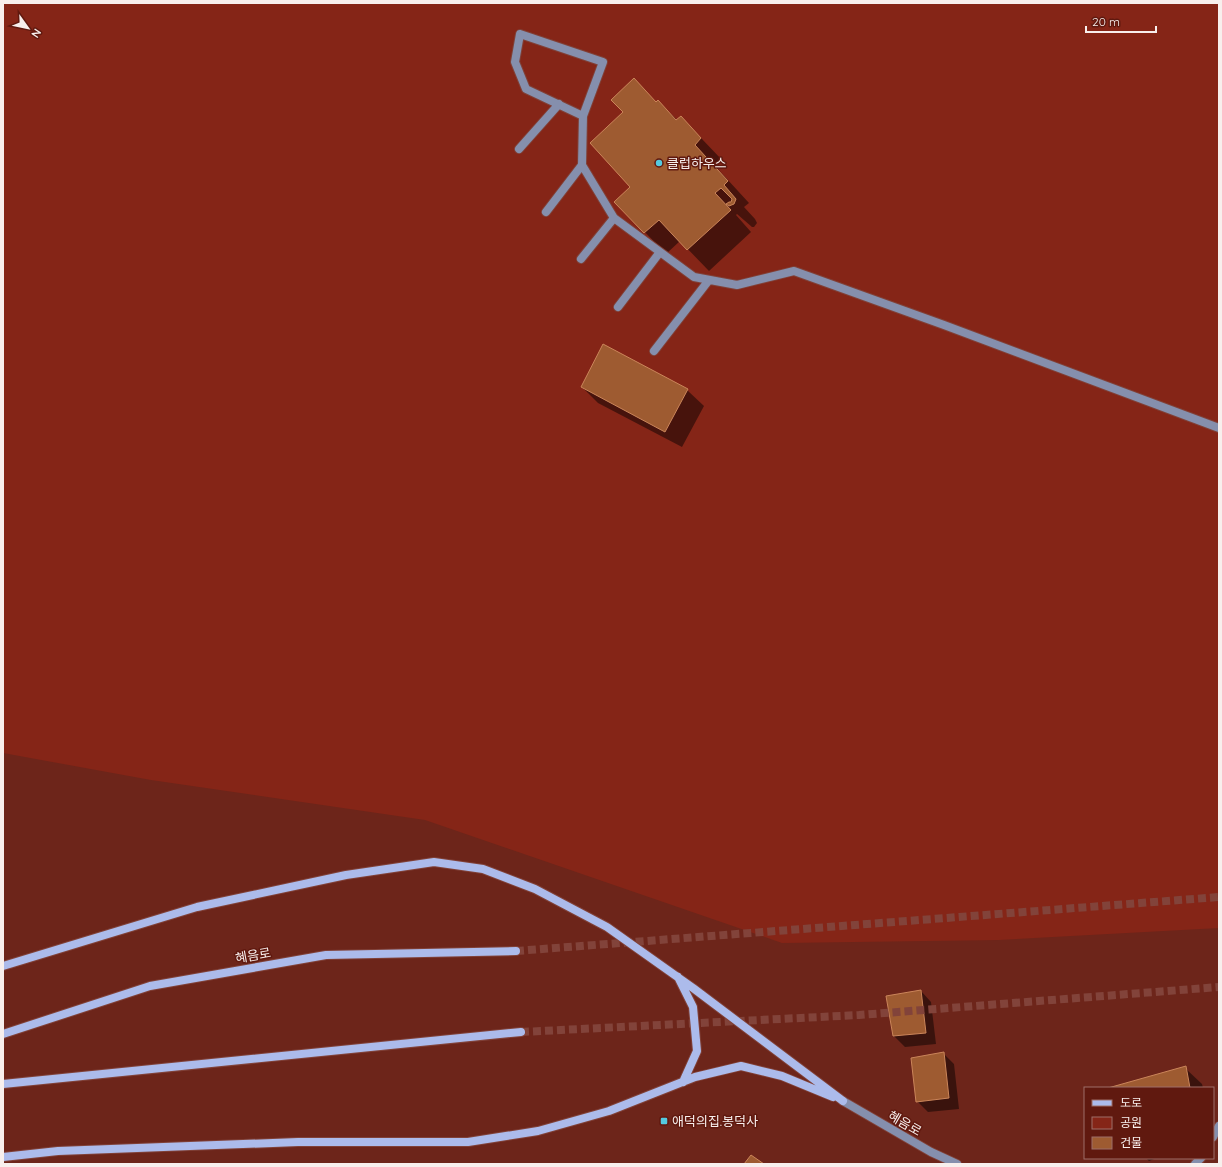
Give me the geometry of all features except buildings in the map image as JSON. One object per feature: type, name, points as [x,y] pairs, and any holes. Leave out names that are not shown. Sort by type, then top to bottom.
[{"type":"main road","points":[[3,966],[197,907],[346,875],[434,862],[483,869],[535,889],[607,927],[678,977],[843,1101]]},
{"type":"main road","name":"혜음로","points":[[3,1034],[150,986],[326,955],[516,951]]},
{"type":"main road","points":[[678,977],[693,1007],[696,1051],[683,1082]]},
{"type":"main road","points":[[3,1084],[522,1032]]},
{"type":"main road","points":[[3,1157],[58,1151],[298,1142],[468,1142],[538,1131],[602,1113],[696,1077],[741,1066],[782,1076],[843,1101]]},
{"type":"street","points":[[583,116],[526,89],[515,62],[520,34],[602,62],[583,116],[582,165],[614,218],[694,277],[737,285],[794,271],[944,325],[1219,428]]},
{"type":"street","points":[[519,149],[559,104]]},
{"type":"street","points":[[546,212],[582,165]]},
{"type":"street","points":[[581,259],[614,218]]},
{"type":"street","points":[[618,307],[660,252]]},
{"type":"street","points":[[654,351],[709,280]]},
{"type":"street","name":"혜음로","points":[[843,1101],[931,1152],[957,1164]]},
{"type":"street","points":[[1214,1135],[1219,1126]]},
{"type":"green space","points":[[3,3],[1219,3],[1219,928],[999,940],[782,943],[425,820],[151,780],[3,753]]},
{"type":"tunnel","points":[[516,951],[1219,897]]},
{"type":"tunnel","points":[[521,1032],[859,1015],[1219,987]]},
{"type":"place","name":"클럽하우스","points":[[659,163]]},
{"type":"place","name":"애덕의집.봉덕사","points":[[664,1121]]}]
